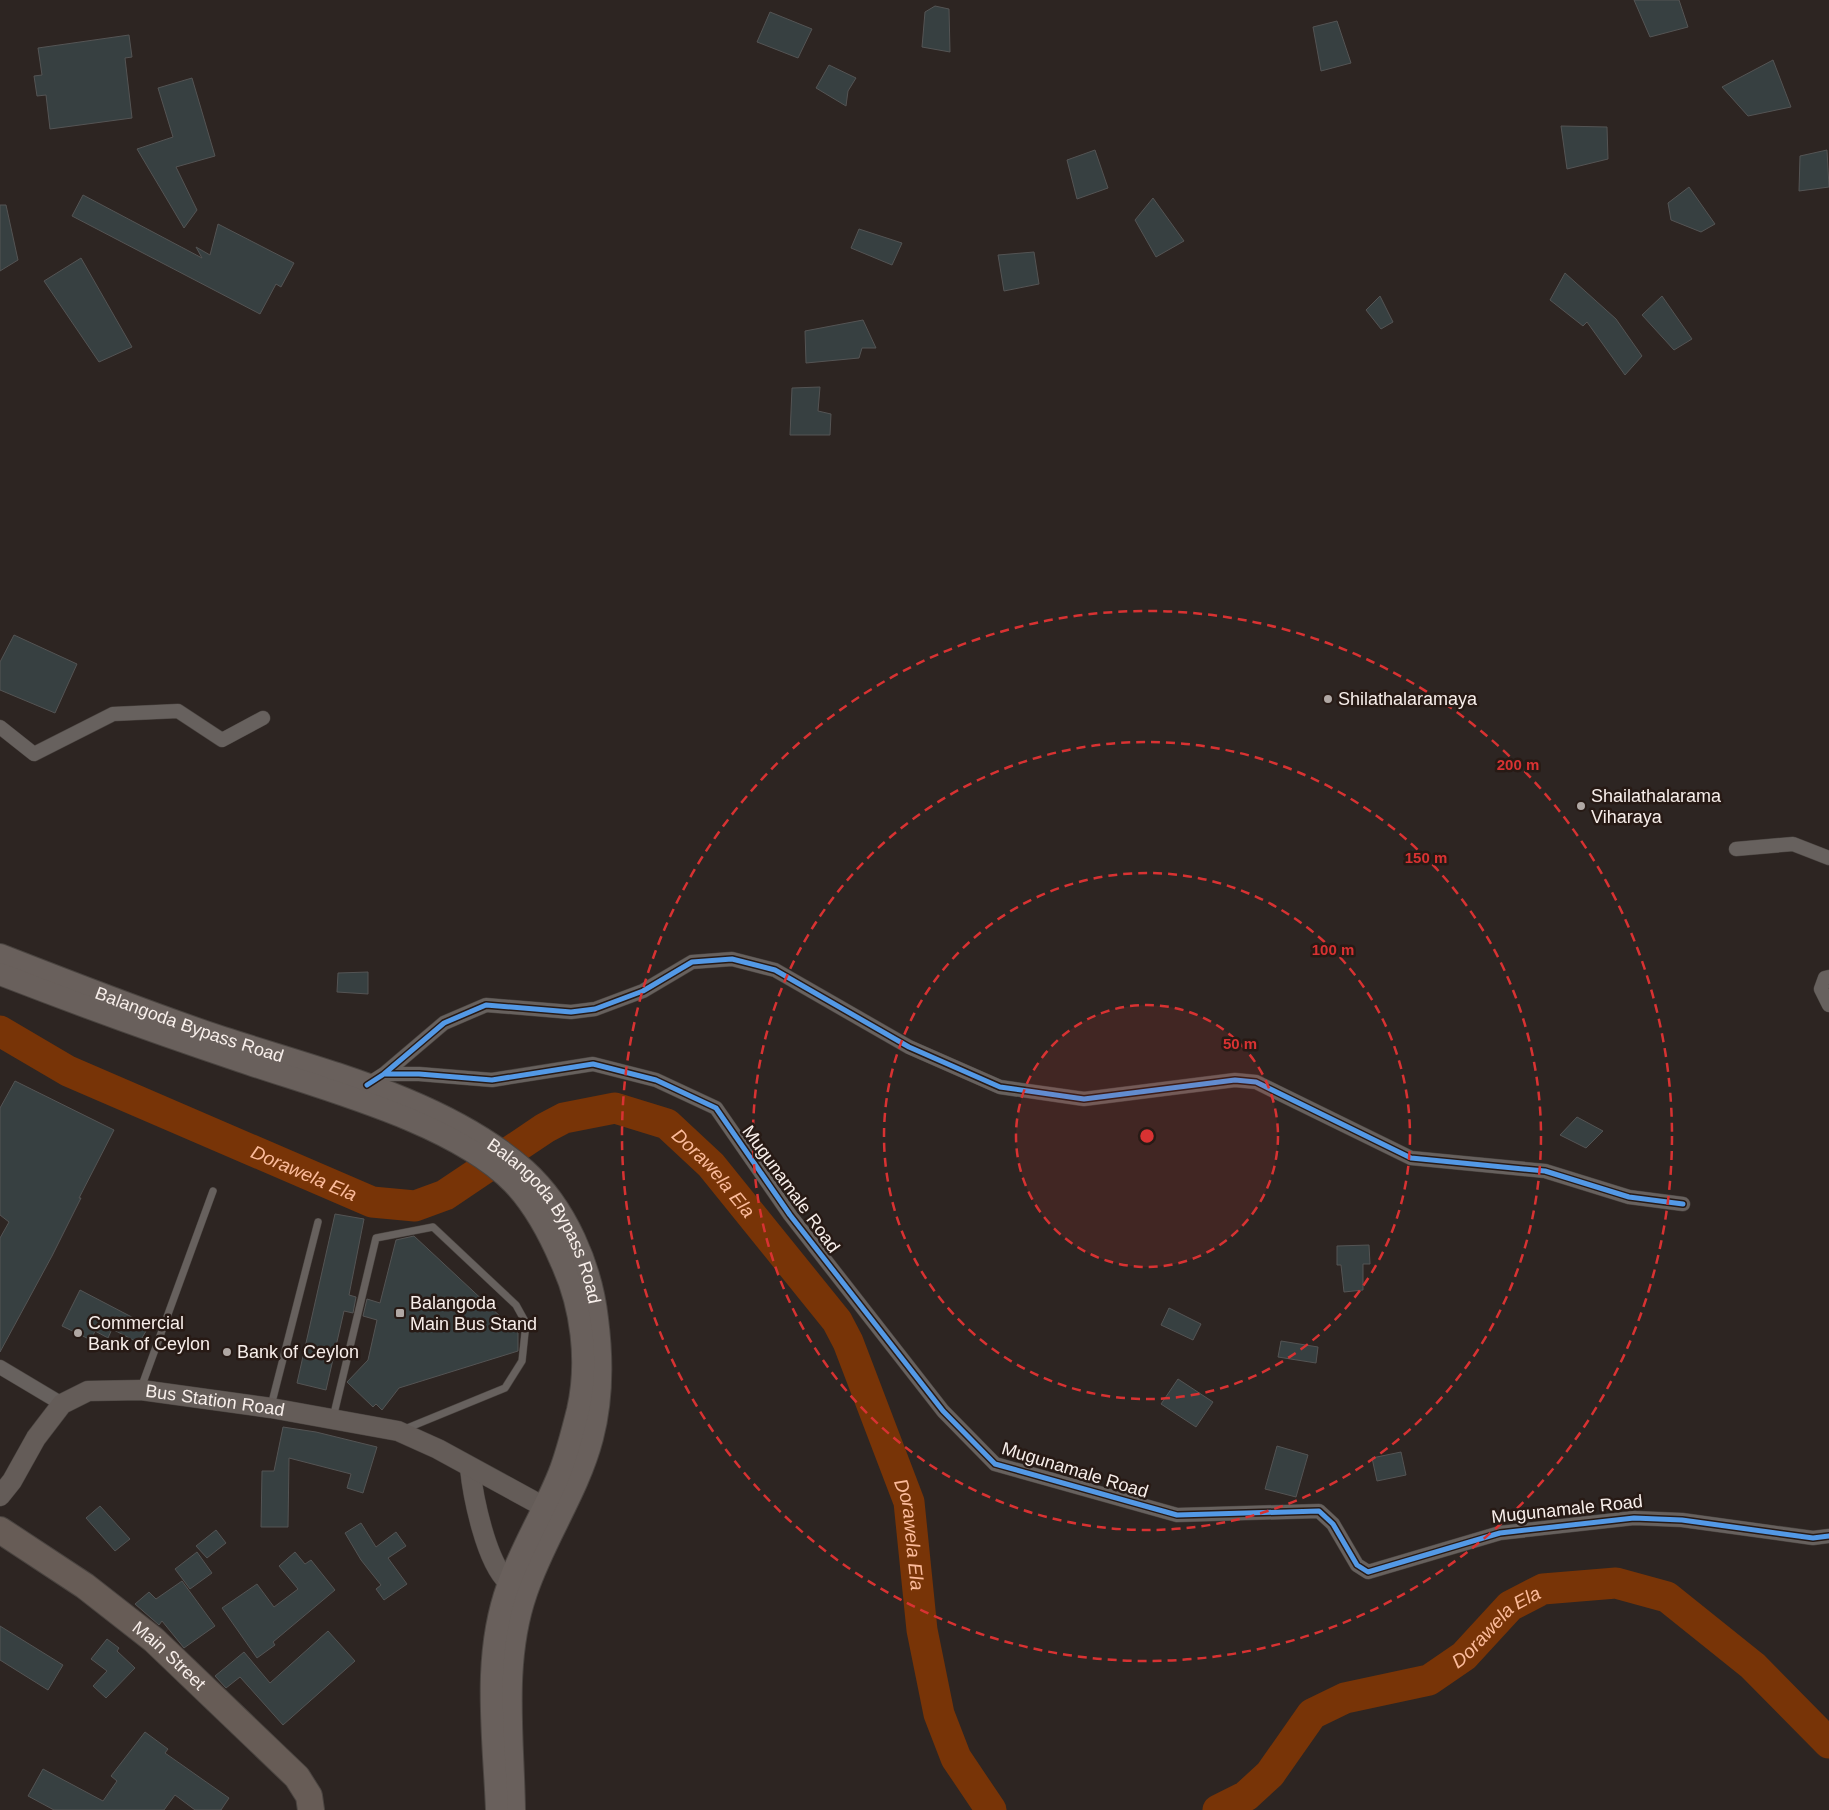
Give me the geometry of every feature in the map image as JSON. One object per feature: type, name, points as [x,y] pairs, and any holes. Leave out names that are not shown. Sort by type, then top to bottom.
[{"type":"highway","name":"Main Street","points":[[0,1530],[85,1586],[154,1640],[289,1769],[304,1787],[311,1810]]},
{"type":"main road","name":"Balangoda Bypass Road","points":[[0,955],[218,1036],[375,1080],[450,1120],[528,1187],[569,1230],[581,1254],[591,1283],[600,1340],[600,1377],[593,1436],[574,1489],[552,1512],[518,1586],[499,1619],[491,1670],[490,1696],[497,1810]]},
{"type":"main road","name":"Balangoda Bypass Road","points":[[0,974],[105,1015],[399,1116],[481,1148]]},
{"type":"main road","name":"Balangoda Bypass Road","points":[[514,1810],[511,1659],[518,1617],[518,1586]]},
{"type":"street","points":[[0,728],[34,754],[113,714],[178,711],[222,740],[264,718]]},
{"type":"street","points":[[1736,850],[1792,844],[1829,858]]},
{"type":"street","points":[[375,1080],[444,1023],[486,1005],[571,1012],[595,1008],[643,990],[692,962],[732,959],[775,970],[909,1047],[1000,1087],[1084,1099],[1235,1080],[1256,1082],[1411,1158],[1545,1171],[1629,1197],[1683,1204]]},
{"type":"street","points":[[1829,977],[1825,978],[1821,989],[1829,1005]]},
{"type":"street","name":"Mugunamale Road","points":[[375,1080],[419,1074],[492,1080],[593,1064],[656,1080],[716,1108],[790,1215],[944,1411],[995,1464],[1177,1515],[1319,1511],[1333,1524],[1357,1565],[1368,1572],[1500,1533],[1634,1518],[1682,1520],[1813,1538],[1829,1536]]},
{"type":"street","points":[[0,1367],[62,1404]]},
{"type":"street","name":"Bus Station Road","points":[[0,1496],[12,1481],[36,1438],[62,1404],[88,1391],[141,1390],[271,1408],[398,1431],[438,1449],[552,1512]]},
{"type":"street","points":[[470,1468],[473,1498],[494,1564],[518,1586]]},
{"type":"lane","points":[[141,1390],[213,1192]]},
{"type":"lane","points":[[271,1408],[318,1222]]},
{"type":"lane","points":[[333,1418],[376,1238],[433,1227],[516,1305],[526,1322],[522,1362],[505,1388],[398,1431]]},
{"type":"building","points":[[1634,0],[1679,0],[1688,27],[1650,37]]},
{"type":"building","points":[[935,6],[949,9],[950,52],[922,47],[925,12]]},
{"type":"building","points":[[770,12],[812,29],[798,58],[757,42]]},
{"type":"building","points":[[1337,21],[1351,63],[1321,71],[1313,27]]},
{"type":"building","points":[[129,35],[132,57],[125,58],[132,118],[50,129],[46,95],[37,96],[34,76],[42,75],[38,48]]},
{"type":"building","points":[[1773,60],[1791,107],[1748,116],[1722,87]]},
{"type":"building","points":[[829,65],[856,78],[848,91],[846,106],[816,88]]},
{"type":"building","points":[[192,78],[215,156],[176,167],[197,210],[184,228],[137,149],[173,137],[158,88]]},
{"type":"building","points":[[1561,126],[1607,127],[1608,159],[1567,169]]},
{"type":"building","points":[[1095,150],[1108,188],[1077,199],[1067,160]]},
{"type":"building","points":[[1827,150],[1829,187],[1799,191],[1800,156]]},
{"type":"building","points":[[1689,187],[1715,224],[1701,232],[1671,220],[1668,203]]},
{"type":"building","points":[[83,195],[202,258],[196,247],[210,255],[218,224],[294,263],[281,287],[276,284],[260,314],[72,216]]},
{"type":"building","points":[[1153,198],[1184,241],[1156,257],[1135,220]]},
{"type":"building","points":[[0,205],[6,205],[18,260],[0,271]]},
{"type":"building","points":[[859,229],[902,243],[892,265],[851,248]]},
{"type":"building","points":[[1034,252],[1039,284],[1004,291],[998,255]]},
{"type":"building","points":[[81,258],[132,347],[99,362],[44,281]]},
{"type":"building","points":[[1565,273],[1616,319],[1642,356],[1625,375],[1587,322],[1583,326],[1550,300]]},
{"type":"building","points":[[1380,296],[1393,322],[1381,329],[1366,310]]},
{"type":"building","points":[[1662,296],[1692,339],[1674,350],[1642,315]]},
{"type":"building","points":[[863,320],[876,348],[862,348],[859,358],[806,363],[805,331]]},
{"type":"building","points":[[820,387],[818,411],[831,414],[830,435],[790,435],[792,388]]},
{"type":"building","points":[[14,635],[77,664],[55,713],[0,690],[0,662]]},
{"type":"building","points":[[368,972],[368,994],[337,992],[338,973]]},
{"type":"building","points":[[15,1081],[114,1130],[52,1256],[0,1352],[0,1238],[9,1222],[0,1215],[0,1108]]},
{"type":"building","points":[[1577,1117],[1603,1131],[1586,1148],[1560,1135]]},
{"type":"building","points":[[335,1214],[364,1219],[349,1295],[356,1297],[353,1313],[344,1311],[326,1390],[297,1383]]},
{"type":"building","points":[[414,1236],[518,1333],[518,1351],[399,1388],[382,1410],[376,1404],[373,1407],[347,1382],[368,1360],[377,1320],[363,1316],[367,1299],[380,1303],[396,1240]]},
{"type":"building","points":[[1369,1245],[1370,1264],[1363,1264],[1363,1290],[1344,1292],[1341,1265],[1337,1265],[1337,1246]]},
{"type":"building","points":[[80,1290],[149,1326],[139,1343],[112,1329],[108,1338],[95,1331],[91,1340],[62,1326]]},
{"type":"building","points":[[1169,1308],[1201,1324],[1193,1340],[1161,1325]]},
{"type":"building","points":[[1281,1341],[1318,1347],[1316,1363],[1278,1357]]},
{"type":"building","points":[[1178,1379],[1213,1402],[1196,1427],[1161,1404]]},
{"type":"building","points":[[283,1427],[316,1432],[377,1447],[363,1493],[347,1488],[351,1474],[289,1458],[288,1527],[261,1527],[262,1471],[274,1471]]},
{"type":"building","points":[[1277,1446],[1308,1455],[1296,1497],[1265,1489]]},
{"type":"building","points":[[1401,1452],[1406,1475],[1377,1481],[1372,1458]]},
{"type":"building","points":[[100,1506],[130,1539],[115,1551],[86,1518]]},
{"type":"building","points":[[361,1523],[376,1547],[396,1532],[406,1546],[388,1558],[407,1584],[384,1600],[376,1589],[381,1585],[361,1560],[345,1533]]},
{"type":"building","points":[[216,1530],[226,1543],[207,1558],[196,1546]]},
{"type":"building","points":[[197,1552],[212,1573],[190,1589],[175,1569]]},
{"type":"building","points":[[295,1552],[305,1564],[311,1560],[335,1590],[273,1642],[275,1645],[257,1658],[222,1608],[257,1584],[274,1607],[298,1589],[279,1566]]},
{"type":"building","points":[[182,1581],[215,1626],[184,1648],[162,1621],[159,1625],[135,1604],[149,1592],[156,1599]]},
{"type":"building","points":[[0,1626],[63,1665],[48,1690],[0,1660]]},
{"type":"building","points":[[328,1631],[355,1661],[283,1725],[240,1677],[226,1688],[215,1676],[244,1652],[270,1683]]},
{"type":"building","points":[[107,1639],[119,1648],[117,1651],[135,1668],[106,1698],[93,1686],[107,1671],[91,1659]]},
{"type":"building","points":[[145,1732],[168,1749],[165,1753],[229,1798],[221,1810],[195,1810],[175,1795],[164,1810],[54,1810],[28,1796],[43,1769],[103,1801],[117,1781],[111,1776]]},
{"type":"waterway","name":"Dorawela Ela","points":[[0,1031],[68,1071],[372,1202],[415,1206],[445,1195],[545,1128],[564,1118],[615,1108],[667,1124],[711,1165],[837,1321],[848,1342],[909,1502],[922,1630],[939,1714],[956,1758],[991,1810]]},
{"type":"waterway","name":"Dorawela Ela","points":[[1218,1810],[1246,1796],[1270,1774],[1312,1714],[1345,1698],[1429,1680],[1464,1656],[1510,1606],[1543,1589],[1616,1583],[1667,1597],[1753,1666],[1829,1743]]},
{"type":"cycle path","points":[[384,1074],[444,1023],[486,1005],[571,1012],[595,1009],[643,991],[692,962],[732,959],[775,970],[909,1047],[1000,1087],[1084,1099],[1235,1080],[1256,1082],[1411,1158],[1545,1171],[1629,1197],[1683,1204]]},
{"type":"cycle path","points":[[367,1085],[384,1074],[419,1074],[492,1080],[593,1064],[656,1080],[716,1108],[790,1215],[943,1411],[995,1464],[1177,1515],[1319,1511],[1333,1524],[1357,1565],[1368,1572],[1500,1533],[1634,1518],[1682,1520],[1813,1538],[1829,1536]]},
{"type":"place","name":"Shilathalaramaya","points":[[1328,699]]},
{"type":"place","name":"Shailathalarama Viharaya","points":[[1581,806]]},
{"type":"place","name":"Balangoda Main Bus Stand","points":[[400,1313]]},
{"type":"place","name":"Commercial Bank of Ceylon","points":[[78,1333]]},
{"type":"place","name":"Bank of Ceylon","points":[[227,1352]]}]
